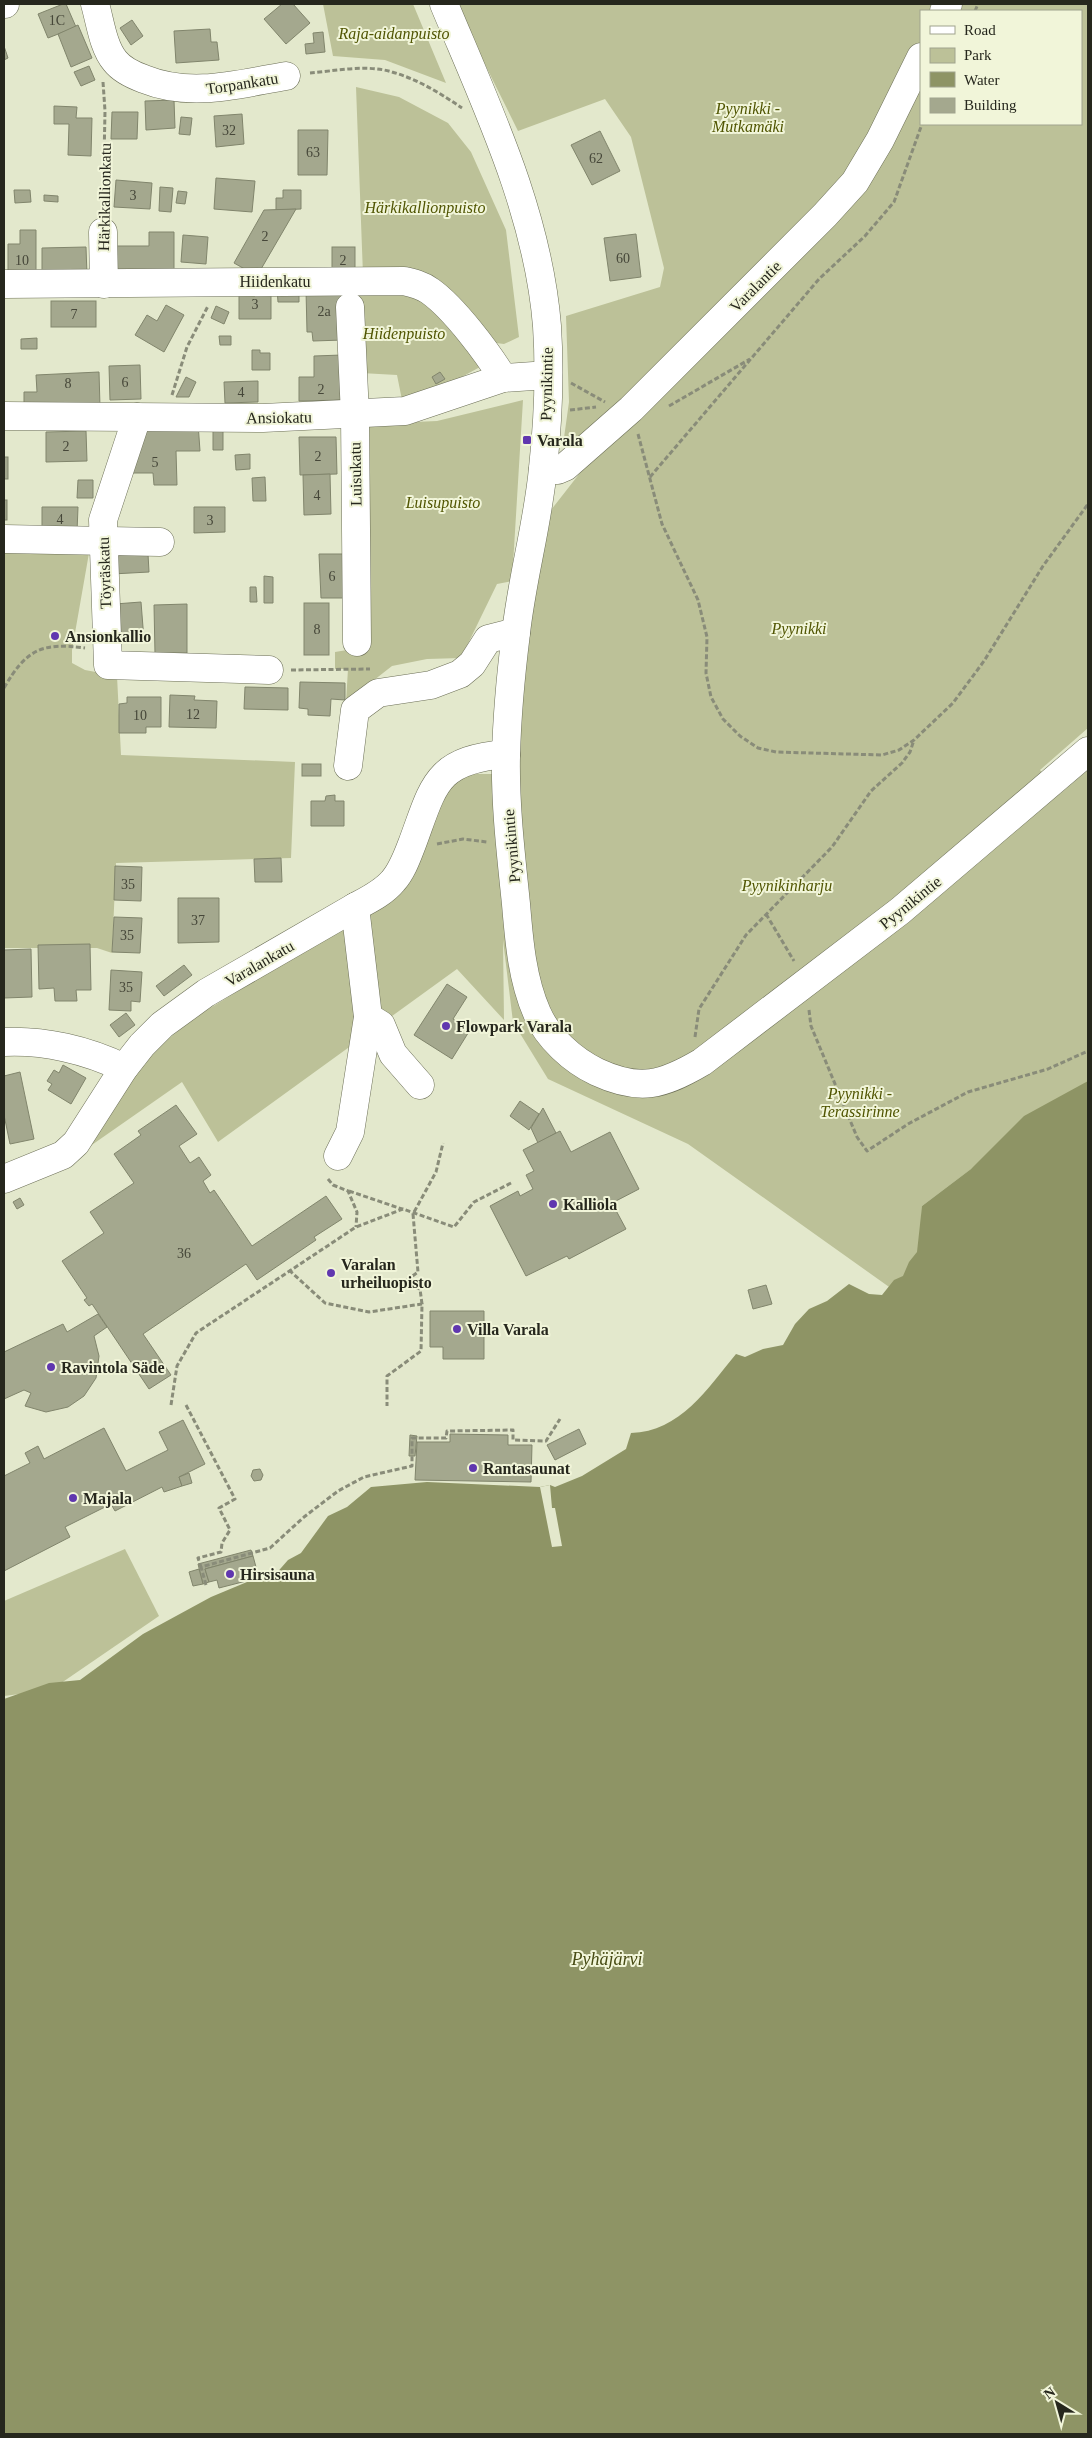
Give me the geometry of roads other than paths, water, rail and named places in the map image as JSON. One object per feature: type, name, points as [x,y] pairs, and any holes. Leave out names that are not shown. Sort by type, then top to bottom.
[{"type":"street","name":"Torpankatu","points":[[95,4],[110,54],[115,62],[131,74],[149,81],[178,88],[210,89],[286,76]]},
{"type":"street","name":"Pyynikintie","points":[[444,4],[497,132],[529,228],[544,294],[557,378],[516,632],[506,754],[510,846],[523,966],[536,1012],[559,1045],[592,1069],[624,1082],[664,1082],[676,1078],[702,1062],[900,912],[1088,751]]},
{"type":"street","name":"Varalantie","points":[[543,470],[558,470],[565,467],[622,408],[825,215],[855,182],[880,140],[920,59]]},
{"type":"street","name":"Härkikallionkatu","points":[[103,232],[104,284]]},
{"type":"street","name":"Hiidenkatu","points":[[4,284],[404,281],[417,284],[430,291],[444,304],[488,353],[503,378]]},
{"type":"street","name":"Luisukatu","points":[[350,306],[355,415],[357,642]]},
{"type":"street","name":"Ansiokatu","points":[[4,416],[263,418],[355,415],[405,411],[503,378],[557,378]]},
{"type":"street","name":"Töyräskatu","points":[[137,417],[102,520],[108,665],[269,670]]},
{"type":"street","points":[[4,539],[103,543],[160,542]]},
{"type":"street","points":[[348,766],[355,710],[378,693],[431,685],[460,674],[472,664],[488,639],[516,632]]},
{"type":"street","name":"Varalankatu","points":[[4,1179],[63,1156],[70,1150],[124,1068],[142,1045],[183,1008],[382,891],[393,881],[404,864],[433,788],[440,776],[453,767],[479,756],[506,754]]},
{"type":"street","points":[[331,1165],[350,1132],[368,1016],[355,907]]},
{"type":"street","points":[[368,1016],[381,1024],[393,1054],[420,1085]]},
{"type":"street","points":[[4,1042],[26,1041],[45,1043],[108,1060],[124,1068]]},
{"type":"water","name":"Pyhäjärvi","points":[[1088,1081],[1088,2434],[4,2434],[4,1699],[49,1683],[80,1680],[143,1634],[211,1597],[247,1582],[274,1576],[288,1560],[301,1553],[328,1516],[347,1507],[371,1487],[427,1482],[540,1487],[550,1485],[555,1487],[582,1476],[626,1449],[631,1433],[648,1431],[678,1417],[715,1381],[736,1354],[745,1357],[763,1349],[783,1345],[795,1324],[809,1309],[827,1301],[849,1284],[869,1294],[882,1295],[894,1280],[903,1276],[909,1262],[917,1252],[922,1206],[971,1169],[1024,1116]]},
{"type":"place","name":"Varala","points":[[527,440]]},
{"type":"place","name":"Ansionkallio","points":[[55,636]]},
{"type":"place","name":"Flowpark Varala","points":[[446,1026]]},
{"type":"place","name":"Kalliola","points":[[553,1204]]},
{"type":"place","name":"Varalan urheiluopisto","points":[[331,1273]]},
{"type":"place","name":"Villa Varala","points":[[457,1329]]},
{"type":"place","name":"Ravintola Säde","points":[[51,1367]]},
{"type":"place","name":"Rantasaunat","points":[[473,1468]]},
{"type":"place","name":"Majala","points":[[73,1498]]},
{"type":"place","name":"Hirsisauna","points":[[230,1574]]},
{"type":"park label","name":"Raja-aidanpuisto","points":[[394,33]]},
{"type":"park label","name":"Pyynikki - Mutkamäki","points":[[748,117]]},
{"type":"park label","name":"Härkikallionpuisto","points":[[425,207]]},
{"type":"park label","name":"Hiidenpuisto","points":[[404,333]]},
{"type":"park label","name":"Luisupuisto","points":[[443,502]]},
{"type":"park label","name":"Pyynikki","points":[[799,628]]},
{"type":"park label","name":"Pyynikinharju","points":[[787,885]]},
{"type":"park label","name":"Pyynikki - Terassirinne","points":[[860,1102]]}]
